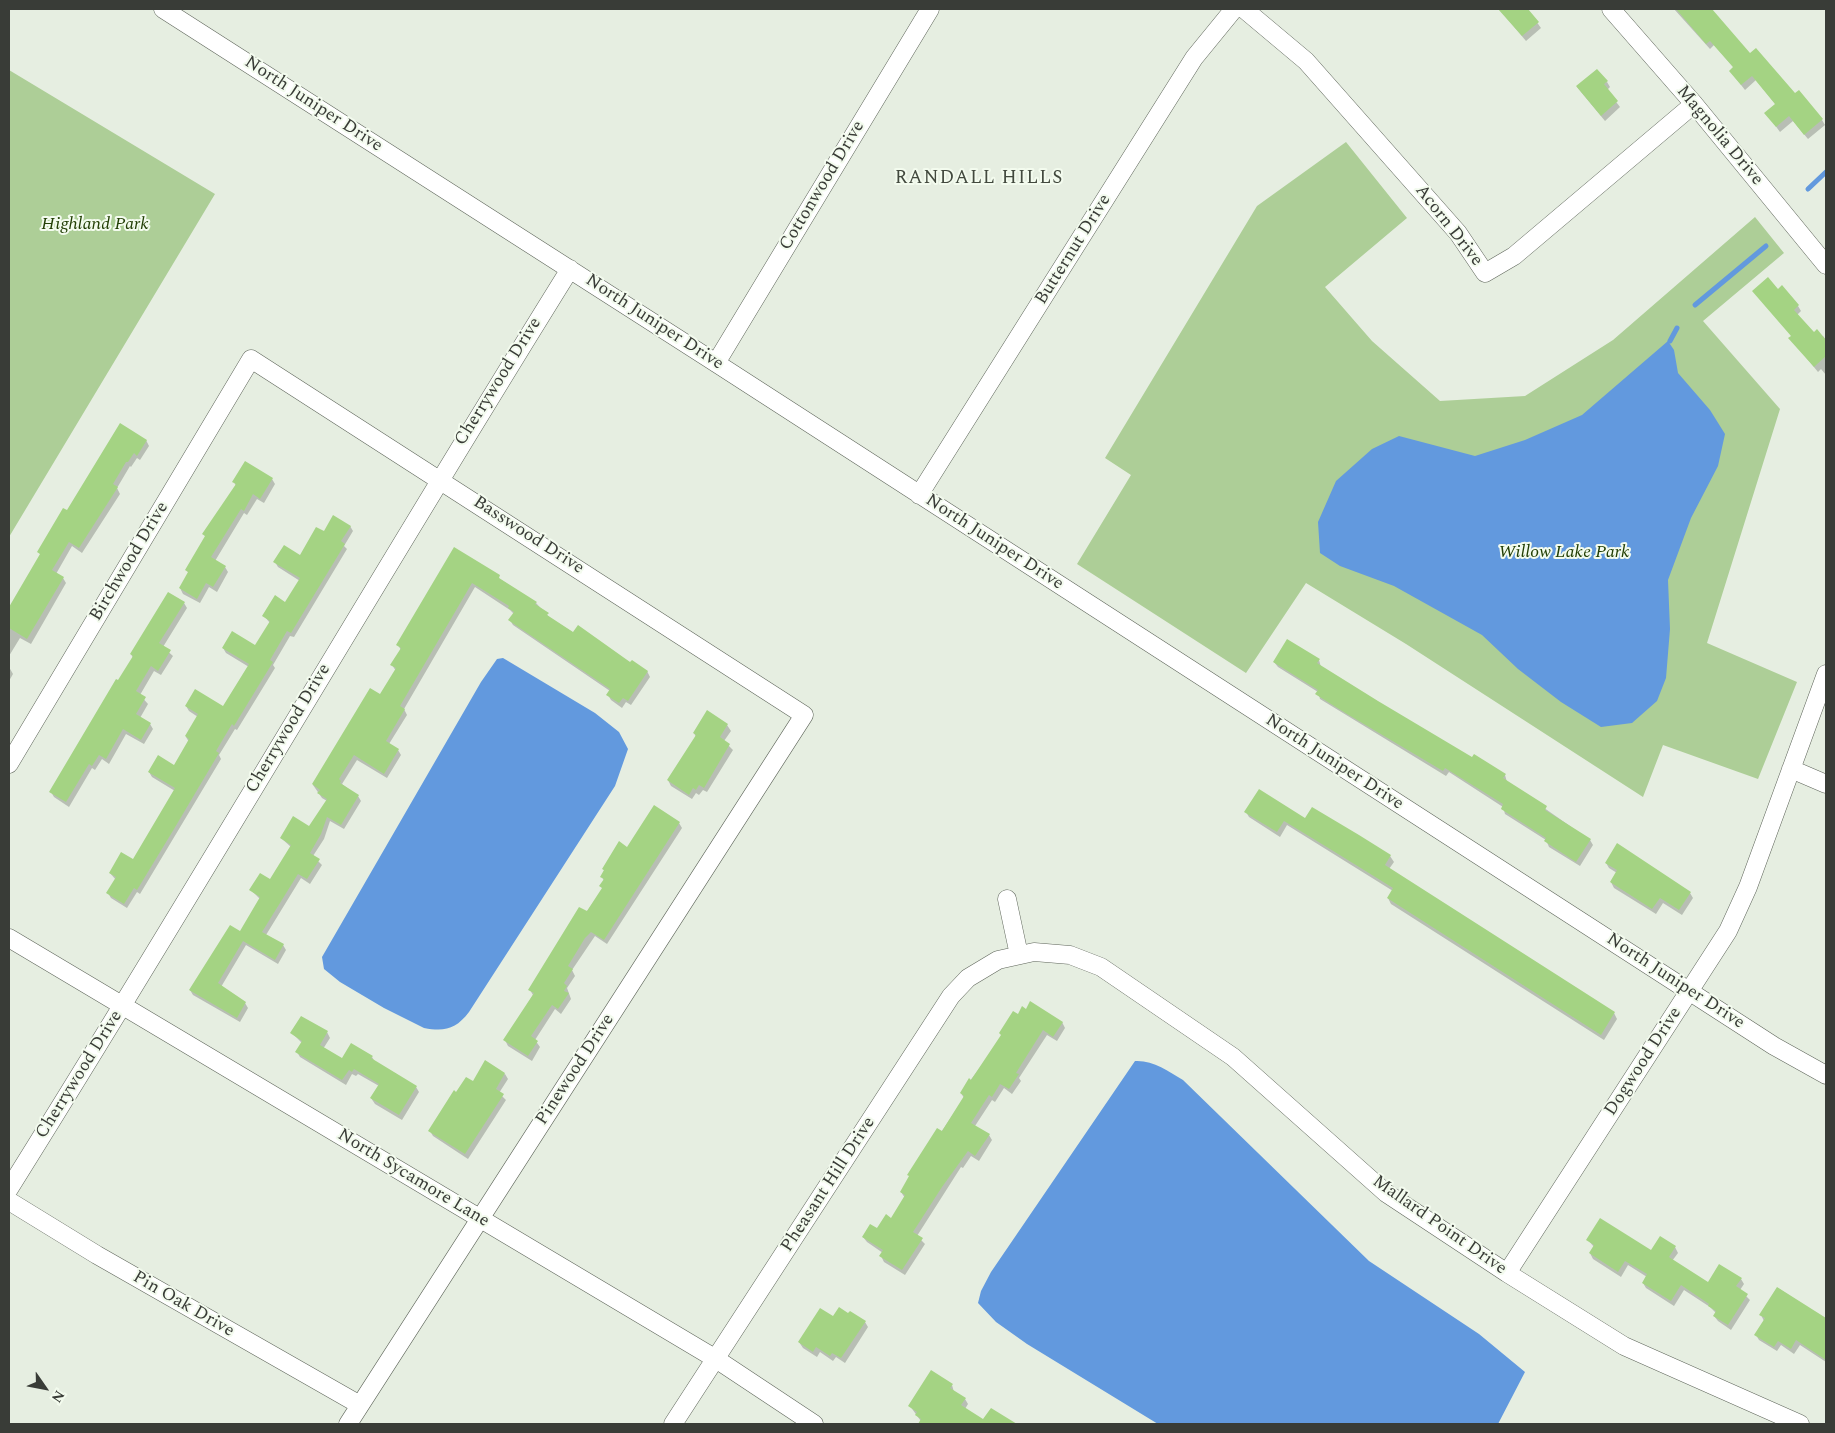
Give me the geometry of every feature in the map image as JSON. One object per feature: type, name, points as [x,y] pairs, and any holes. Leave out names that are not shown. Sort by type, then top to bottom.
[{"type":"street","name":"North Juniper Drive","points":[[162,9],[570,269],[1774,1046],[1826,1075]]},
{"type":"street","name":"Cottonwood Drive","points":[[716,363],[930,9]]},
{"type":"street","name":"Butternut Drive","points":[[919,495],[1194,58],[1234,9]]},
{"type":"street","name":"Acorn Drive","points":[[1244,9],[1306,61],[1458,233],[1485,273],[1514,256],[1694,104]]},
{"type":"street","name":"Magnolia Drive","points":[[1611,9],[1694,104],[1826,264]]},
{"type":"street","name":"Cherrywood Drive","points":[[9,1188],[122,1007],[439,479],[570,269]]},
{"type":"street","name":"Basswood Drive","points":[[251,360],[804,715]]},
{"type":"street","name":"Birchwood Drive","points":[[9,764],[251,360]]},
{"type":"street","name":"Dogwood Drive","points":[[1507,1273],[1728,931],[1740,907],[1826,674]]},
{"type":"street","name":"Pinewood Drive","points":[[348,1424],[804,715]]},
{"type":"street","points":[[1791,769],[1826,784]]},
{"type":"street","points":[[1007,899],[1019,955]]},
{"type":"street","name":"North Sycamore Lane","points":[[9,938],[716,1359],[814,1424]]},
{"type":"street","name":"Mallard Point Drive","points":[[998,960],[1034,952],[1053,952],[1070,955],[1101,967],[1233,1057],[1386,1194],[1624,1346],[1800,1424]]},
{"type":"street","name":"Pheasant Hill Drive","points":[[674,1424],[951,996],[968,978],[998,960]]},
{"type":"street","name":"Pin Oak Drive","points":[[9,1201],[96,1255],[360,1406]]},
{"type":"green space","name":"Highland Park","points":[[9,70],[215,194],[9,537]]},
{"type":"green space","name":"Willow Lake Park","points":[[1346,142],[1407,218],[1325,287],[1372,341],[1440,401],[1525,396],[1613,340],[1755,217],[1784,253],[1703,321],[1780,409],[1707,643],[1797,682],[1758,779],[1663,745],[1643,797],[1406,644],[1306,583],[1246,673],[1077,564],[1131,475],[1105,458],[1257,206]]},
{"type":"water","points":[[1668,341],[1674,350],[1678,373],[1710,410],[1725,434],[1718,466],[1691,518],[1668,580],[1670,629],[1666,678],[1657,701],[1632,723],[1601,727],[1561,702],[1518,669],[1482,635],[1394,586],[1340,566],[1320,553],[1318,522],[1336,481],[1372,449],[1399,436],[1475,456],[1525,440],[1582,415]]},
{"type":"water","points":[[503,658],[595,713],[619,732],[628,749],[615,786],[469,1012],[455,1026],[450,1028],[438,1030],[424,1028],[384,1008],[340,982],[324,969],[322,957],[481,682],[497,659]]},
{"type":"water","points":[[1135,1061],[1154,1064],[1183,1080],[1369,1261],[1479,1334],[1525,1372],[1498,1424],[1158,1424],[1027,1344],[996,1322],[978,1303],[981,1291],[991,1272]]},
{"type":"building","points":[[1498,9],[1528,9],[1539,22],[1522,36]]},
{"type":"building","points":[[1676,9],[1712,9],[1750,53],[1756,48],[1795,93],[1799,90],[1823,119],[1804,135],[1789,116],[1776,127],[1764,113],[1775,104],[1752,76],[1741,85],[1729,71],[1733,67],[1710,41],[1706,44]]},
{"type":"building","points":[[1597,69],[1608,81],[1604,84],[1618,101],[1601,116],[1576,86]]},
{"type":"building","points":[[1768,277],[1778,289],[1782,285],[1799,305],[1794,310],[1814,332],[1817,329],[1826,340],[1826,356],[1814,367],[1788,338],[1791,336],[1752,291]]},
{"type":"building","points":[[120,423],[147,440],[137,456],[134,453],[126,462],[113,484],[118,487],[79,548],[69,542],[52,570],[64,577],[27,639],[9,628],[9,607],[40,554],[37,552],[63,508],[67,510]]},
{"type":"building","points":[[245,461],[273,478],[260,499],[253,494],[244,511],[241,509],[211,557],[226,566],[213,587],[206,583],[197,599],[179,588],[188,572],[185,570],[205,536],[202,534],[236,484],[232,482]]},
{"type":"building","points":[[333,515],[351,526],[341,541],[345,544],[291,633],[287,631],[270,660],[273,662],[234,726],[232,724],[216,751],[219,753],[174,829],[137,890],[134,888],[124,904],[106,893],[116,877],[109,873],[121,852],[133,859],[175,788],[148,772],[158,755],[174,765],[189,739],[185,736],[198,714],[185,706],[195,689],[223,706],[249,664],[222,648],[232,631],[255,645],[270,621],[262,616],[275,595],[285,602],[300,578],[273,562],[284,545],[300,555],[316,527],[324,531]]},
{"type":"building","points":[[454,547],[500,575],[499,578],[537,602],[535,604],[549,613],[547,615],[573,632],[578,625],[630,662],[632,660],[648,671],[628,701],[623,698],[619,703],[606,695],[610,689],[508,620],[514,612],[508,608],[509,606],[472,583],[400,706],[405,709],[386,741],[399,749],[384,774],[354,755],[339,779],[340,783],[359,795],[341,825],[327,817],[321,834],[310,853],[320,859],[307,879],[298,874],[262,932],[284,944],[275,960],[243,941],[218,983],[246,1002],[237,1018],[189,990],[230,925],[240,931],[260,897],[249,890],[260,873],[270,879],[291,845],[280,838],[293,816],[309,826],[327,799],[317,793],[320,790],[312,784],[370,688],[380,694],[396,668],[390,665],[401,648],[396,645]]},
{"type":"building","points":[[168,592],[185,602],[159,643],[171,650],[158,671],[151,666],[136,691],[146,697],[136,714],[151,723],[141,740],[123,729],[106,759],[99,755],[92,766],[89,764],[66,802],[49,792],[116,679],[118,680],[133,656],[130,654]]},
{"type":"building","points":[[1287,639],[1320,659],[1317,663],[1378,701],[1472,757],[1474,754],[1506,774],[1503,778],[1547,806],[1545,810],[1591,839],[1576,862],[1544,841],[1546,838],[1501,809],[1503,804],[1445,768],[1443,771],[1347,714],[1315,694],[1318,690],[1273,662]]},
{"type":"building","points":[[707,710],[728,724],[720,737],[730,744],[704,788],[699,785],[696,790],[693,788],[689,795],[667,780],[696,735],[693,733]]},
{"type":"building","points":[[1259,789],[1305,818],[1312,807],[1391,855],[1385,865],[1615,1012],[1601,1035],[1387,898],[1393,888],[1284,821],[1277,832],[1244,812]]},
{"type":"building","points":[[654,805],[680,822],[604,940],[591,932],[585,938],[568,966],[573,969],[564,983],[567,986],[564,991],[569,993],[558,1009],[552,1005],[531,1036],[538,1041],[528,1056],[503,1040],[534,993],[528,990],[579,907],[587,911],[602,888],[599,886],[604,879],[600,877],[604,870],[602,869],[619,841],[627,847]]},
{"type":"building","points":[[1617,843],[1691,892],[1679,910],[1660,898],[1652,909],[1610,882],[1617,870],[1605,863]]},
{"type":"building","points":[[1030,1001],[1063,1022],[1053,1037],[1043,1030],[1016,1073],[1019,1074],[1009,1089],[1000,1084],[992,1097],[989,1095],[971,1123],[990,1134],[975,1156],[968,1151],[942,1187],[913,1232],[923,1238],[902,1270],[879,1256],[883,1250],[862,1237],[870,1224],[877,1228],[886,1214],[891,1218],[905,1195],[900,1192],[909,1176],[907,1175],[937,1128],[942,1131],[964,1096],[960,1093],[969,1078],[971,1080],[1001,1035],[999,1033],[1013,1011],[1018,1014],[1022,1006],[1026,1009]]},
{"type":"building","points":[[301,1016],[328,1031],[320,1045],[342,1058],[351,1043],[373,1056],[371,1058],[417,1086],[399,1115],[370,1098],[379,1084],[354,1069],[352,1072],[349,1070],[342,1080],[295,1052],[302,1041],[290,1033]]},
{"type":"building","points":[[485,1060],[505,1073],[496,1089],[504,1094],[465,1154],[428,1131],[454,1090],[456,1092],[466,1077],[473,1081]]},
{"type":"building","points":[[1600,1218],[1651,1250],[1660,1236],[1676,1246],[1669,1257],[1708,1282],[1719,1264],[1742,1278],[1736,1286],[1748,1294],[1728,1325],[1713,1316],[1716,1311],[1708,1306],[1709,1304],[1681,1285],[1671,1301],[1642,1283],[1647,1274],[1625,1261],[1618,1272],[1589,1253],[1594,1245],[1586,1240]]},
{"type":"building","points":[[1777,1287],[1826,1318],[1826,1360],[1796,1340],[1791,1349],[1778,1341],[1774,1347],[1754,1335],[1765,1318],[1759,1315]]},
{"type":"building","points":[[839,1307],[848,1313],[850,1311],[866,1321],[841,1358],[832,1353],[830,1356],[816,1347],[813,1352],[798,1342],[820,1308],[833,1316]]},
{"type":"building","points":[[931,1370],[953,1384],[950,1388],[966,1398],[961,1405],[983,1419],[991,1408],[1017,1424],[918,1424],[921,1419],[915,1415],[917,1412],[908,1406]]},
{"type":"waterway","points":[[1808,189],[1826,172]]},
{"type":"waterway","points":[[1695,305],[1766,246]]},
{"type":"waterway","points":[[1670,341],[1677,328]]},
{"type":"district","name":"RANDALL HILLS","points":[[979,179]]}]
